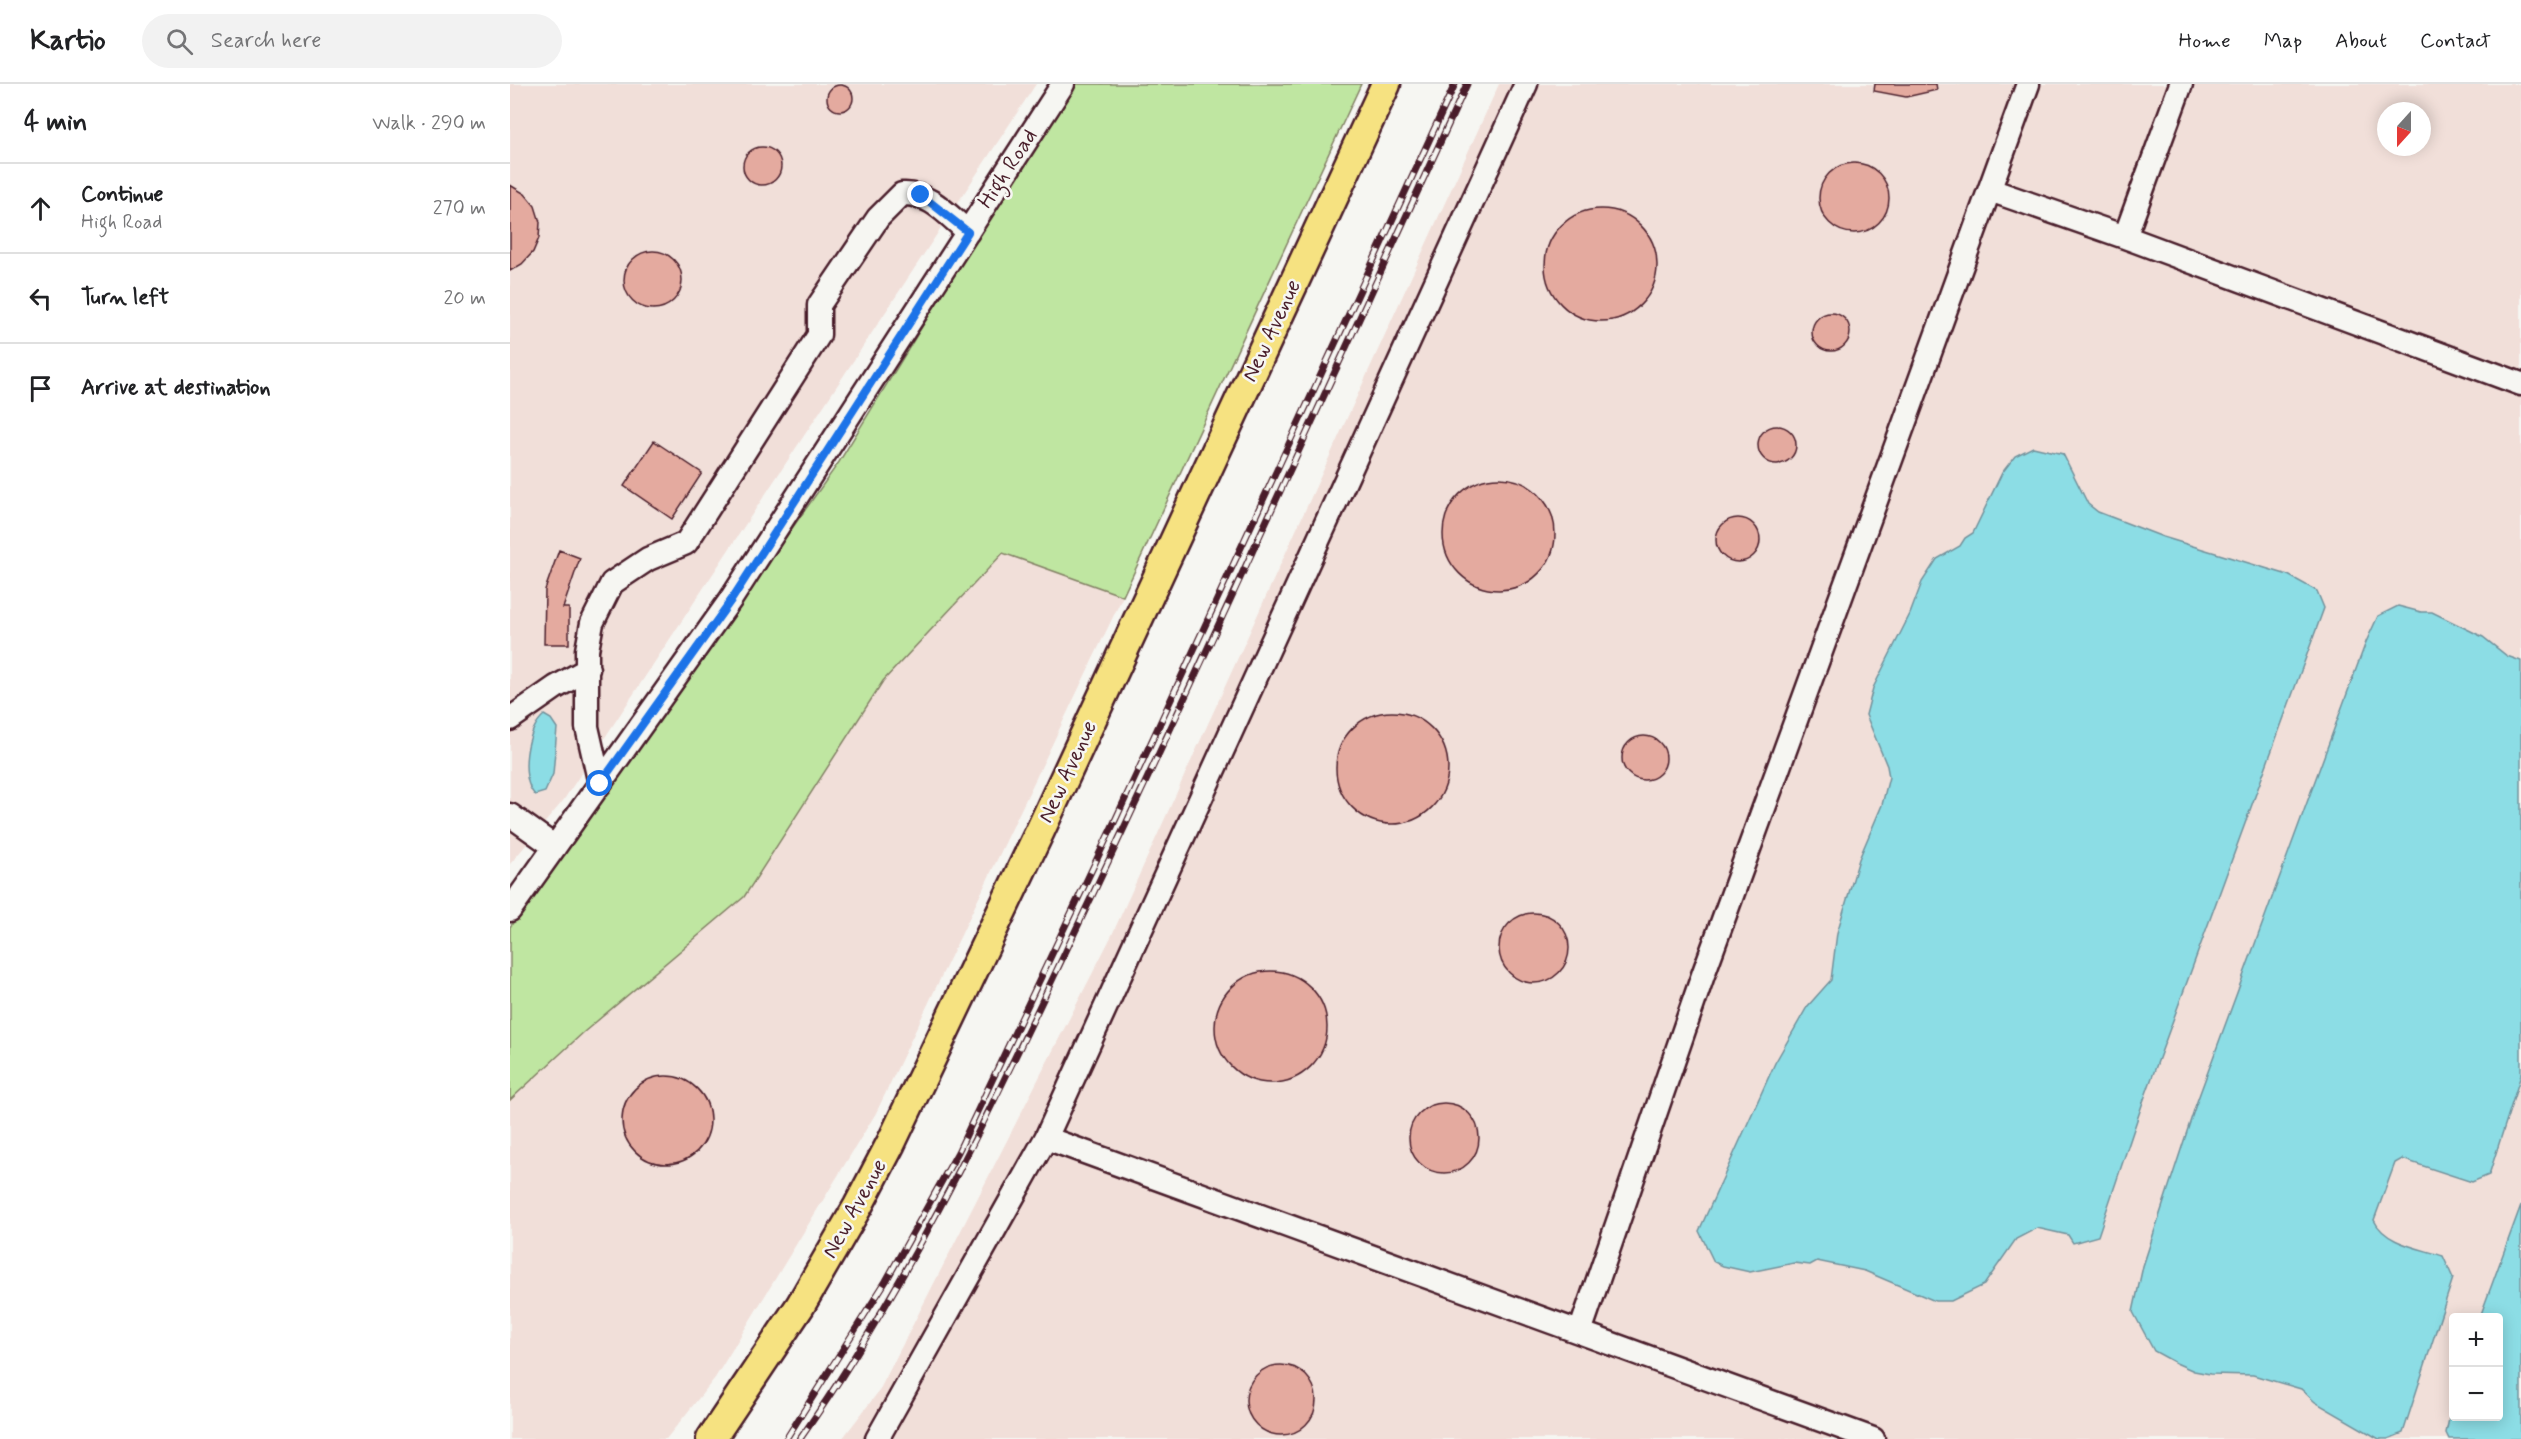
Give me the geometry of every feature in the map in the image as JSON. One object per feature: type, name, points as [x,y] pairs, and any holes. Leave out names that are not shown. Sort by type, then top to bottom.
[{"type":"main road","name":"New Avenue","points":[[711,1439],[800,1305],[858,1206],[891,1143],[1040,831],[1386,84]]},
{"type":"street","name":"High Road","points":[[510,910],[732,599],[1063,84]]},
{"type":"street","points":[[877,1439],[1046,1138],[1526,84]]},
{"type":"street","points":[[1580,1332],[1703,975],[2028,84]]},
{"type":"street","points":[[2125,237],[2181,84]]},
{"type":"street","points":[[1990,190],[2125,237],[2521,384]]},
{"type":"street","points":[[600,784],[587,727],[587,650],[592,622],[612,583],[648,560],[686,543],[819,335],[819,305],[878,218],[902,194],[914,193],[928,199],[968,232]]},
{"type":"street","points":[[510,719],[556,687],[588,669]]},
{"type":"street","points":[[510,815],[555,847]]},
{"type":"street","points":[[1046,1138],[1873,1439]]},
{"type":"shaded area","points":[[510,84],[1036,84],[563,801],[510,864]]},
{"type":"shaded area","points":[[1499,84],[2521,84],[2521,1439],[842,1439],[879,1391],[1111,937]]},
{"type":"shaded area","points":[[1003,553],[1123,596],[876,1113],[715,1378],[666,1439],[510,1439],[510,1098],[533,1075],[744,897],[883,681]]},
{"type":"green space","points":[[1071,84],[1361,84],[1123,596],[1003,553],[883,681],[744,897],[584,1032],[510,1100],[510,927],[839,462]]},
{"type":"water","points":[[2033,447],[2063,454],[2088,504],[2098,512],[2163,537],[2288,575],[2317,591],[2324,608],[2143,1102],[2098,1236],[2073,1243],[2068,1235],[2037,1228],[2016,1239],[1984,1285],[1951,1301],[1935,1301],[1865,1271],[1817,1261],[1810,1265],[1794,1263],[1750,1272],[1723,1266],[1714,1262],[1699,1231],[1775,1063],[1807,1007],[1831,980],[1837,933],[1859,859],[1882,805],[1889,777],[1887,766],[1866,715],[1873,688],[1910,614],[1922,582],[1937,559],[1960,546],[1965,538],[1973,533],[2002,473],[2015,456]]},
{"type":"water","points":[[2398,606],[2421,612],[2432,612],[2483,637],[2507,656],[2521,661],[2521,1075],[2489,1175],[2472,1182],[2402,1159],[2395,1163],[2374,1220],[2386,1235],[2395,1240],[2443,1256],[2453,1278],[2403,1433],[2388,1439],[2379,1439],[2315,1402],[2301,1389],[2253,1375],[2210,1374],[2194,1371],[2176,1363],[2154,1351],[2133,1312],[2143,1266],[2195,1107],[2366,642],[2378,616]]},
{"type":"water","points":[[544,715],[551,719],[557,728],[553,774],[545,792],[535,795],[527,778],[527,754],[533,731]]},
{"type":"water","points":[[2521,1205],[2521,1439],[2449,1439],[2446,1433],[2449,1419],[2449,1421],[2503,1421],[2503,1313],[2481,1313]]},
{"type":"building","points":[[1875,84],[1936,84],[1937,90],[1906,97],[1874,91]]},
{"type":"building","points":[[840,85],[849,89],[853,98],[849,107],[840,111],[831,107],[827,98],[831,89]]},
{"type":"building","points":[[762,147],[769,148],[775,153],[780,159],[780,173],[775,179],[769,184],[762,185],[755,184],[749,179],[744,173],[743,166],[744,159],[749,153],[755,148]]},
{"type":"building","points":[[1847,163],[1861,163],[1874,169],[1883,178],[1889,191],[1887,211],[1879,223],[1861,233],[1847,233],[1834,227],[1825,218],[1819,205],[1819,191],[1825,178],[1834,169]]},
{"type":"building","points":[[510,185],[525,194],[535,206],[540,222],[539,238],[533,252],[522,264],[510,271]]},
{"type":"building","points":[[1601,209],[1623,213],[1641,225],[1653,243],[1657,265],[1653,287],[1641,305],[1623,317],[1601,321],[1579,317],[1561,305],[1549,287],[1545,265],[1549,243],[1561,225],[1579,213]]},
{"type":"building","points":[[653,251],[664,253],[677,264],[682,280],[680,291],[669,304],[653,309],[642,307],[629,296],[624,280],[626,269],[637,256]]},
{"type":"building","points":[[1831,313],[1844,319],[1850,332],[1844,345],[1831,351],[1818,345],[1812,332],[1818,319]]},
{"type":"building","points":[[1777,426],[1790,432],[1796,445],[1790,458],[1777,464],[1764,458],[1758,445],[1764,432]]},
{"type":"building","points":[[654,441],[702,473],[672,519],[624,486]]},
{"type":"building","points":[[1499,478],[1521,482],[1539,494],[1551,512],[1555,534],[1551,556],[1539,574],[1521,586],[1499,590],[1477,586],[1459,574],[1447,556],[1443,534],[1447,512],[1459,494],[1477,482]]},
{"type":"building","points":[[1738,518],[1753,525],[1760,540],[1753,555],[1738,562],[1723,555],[1716,540],[1723,525]]},
{"type":"building","points":[[559,550],[580,558],[563,608],[569,608],[569,644],[544,644],[545,590]]},
{"type":"building","points":[[1392,712],[1414,716],[1432,728],[1444,746],[1448,768],[1444,790],[1432,808],[1414,820],[1392,824],[1370,820],[1352,808],[1340,790],[1336,768],[1340,746],[1352,728],[1370,716]]},
{"type":"building","points":[[1644,736],[1659,743],[1666,758],[1659,773],[1644,780],[1629,773],[1622,758],[1629,743]]},
{"type":"building","points":[[1527,913],[1541,913],[1554,919],[1563,928],[1569,941],[1567,961],[1559,973],[1541,983],[1527,983],[1514,977],[1505,968],[1499,955],[1499,941],[1505,928],[1514,919]]},
{"type":"building","points":[[1271,971],[1293,975],[1311,987],[1323,1005],[1327,1027],[1323,1049],[1311,1067],[1293,1079],[1271,1083],[1249,1079],[1231,1067],[1219,1049],[1215,1027],[1219,1005],[1231,987],[1249,975]]},
{"type":"building","points":[[666,1076],[683,1079],[697,1089],[707,1103],[710,1120],[707,1137],[697,1151],[683,1161],[666,1164],[649,1161],[635,1151],[625,1137],[622,1120],[625,1103],[635,1089],[649,1079]]},
{"type":"building","points":[[1437,1103],[1451,1103],[1464,1109],[1473,1118],[1479,1131],[1477,1151],[1469,1163],[1451,1173],[1437,1173],[1424,1167],[1415,1158],[1409,1145],[1409,1131],[1415,1118],[1424,1109]]},
{"type":"building","points":[[1274,1365],[1288,1365],[1301,1371],[1310,1380],[1316,1393],[1314,1413],[1306,1425],[1288,1435],[1274,1435],[1261,1429],[1252,1420],[1246,1407],[1246,1393],[1252,1380],[1261,1371]]},
{"type":"railway","points":[[786,1439],[886,1281],[958,1152],[1113,825],[1455,84]]},
{"type":"railway","points":[[800,1439],[843,1375],[921,1243],[1025,1037],[1186,695],[1467,84]]},
{"type":"route","points":[[600,784],[732,599],[968,232],[921,195]]}]
